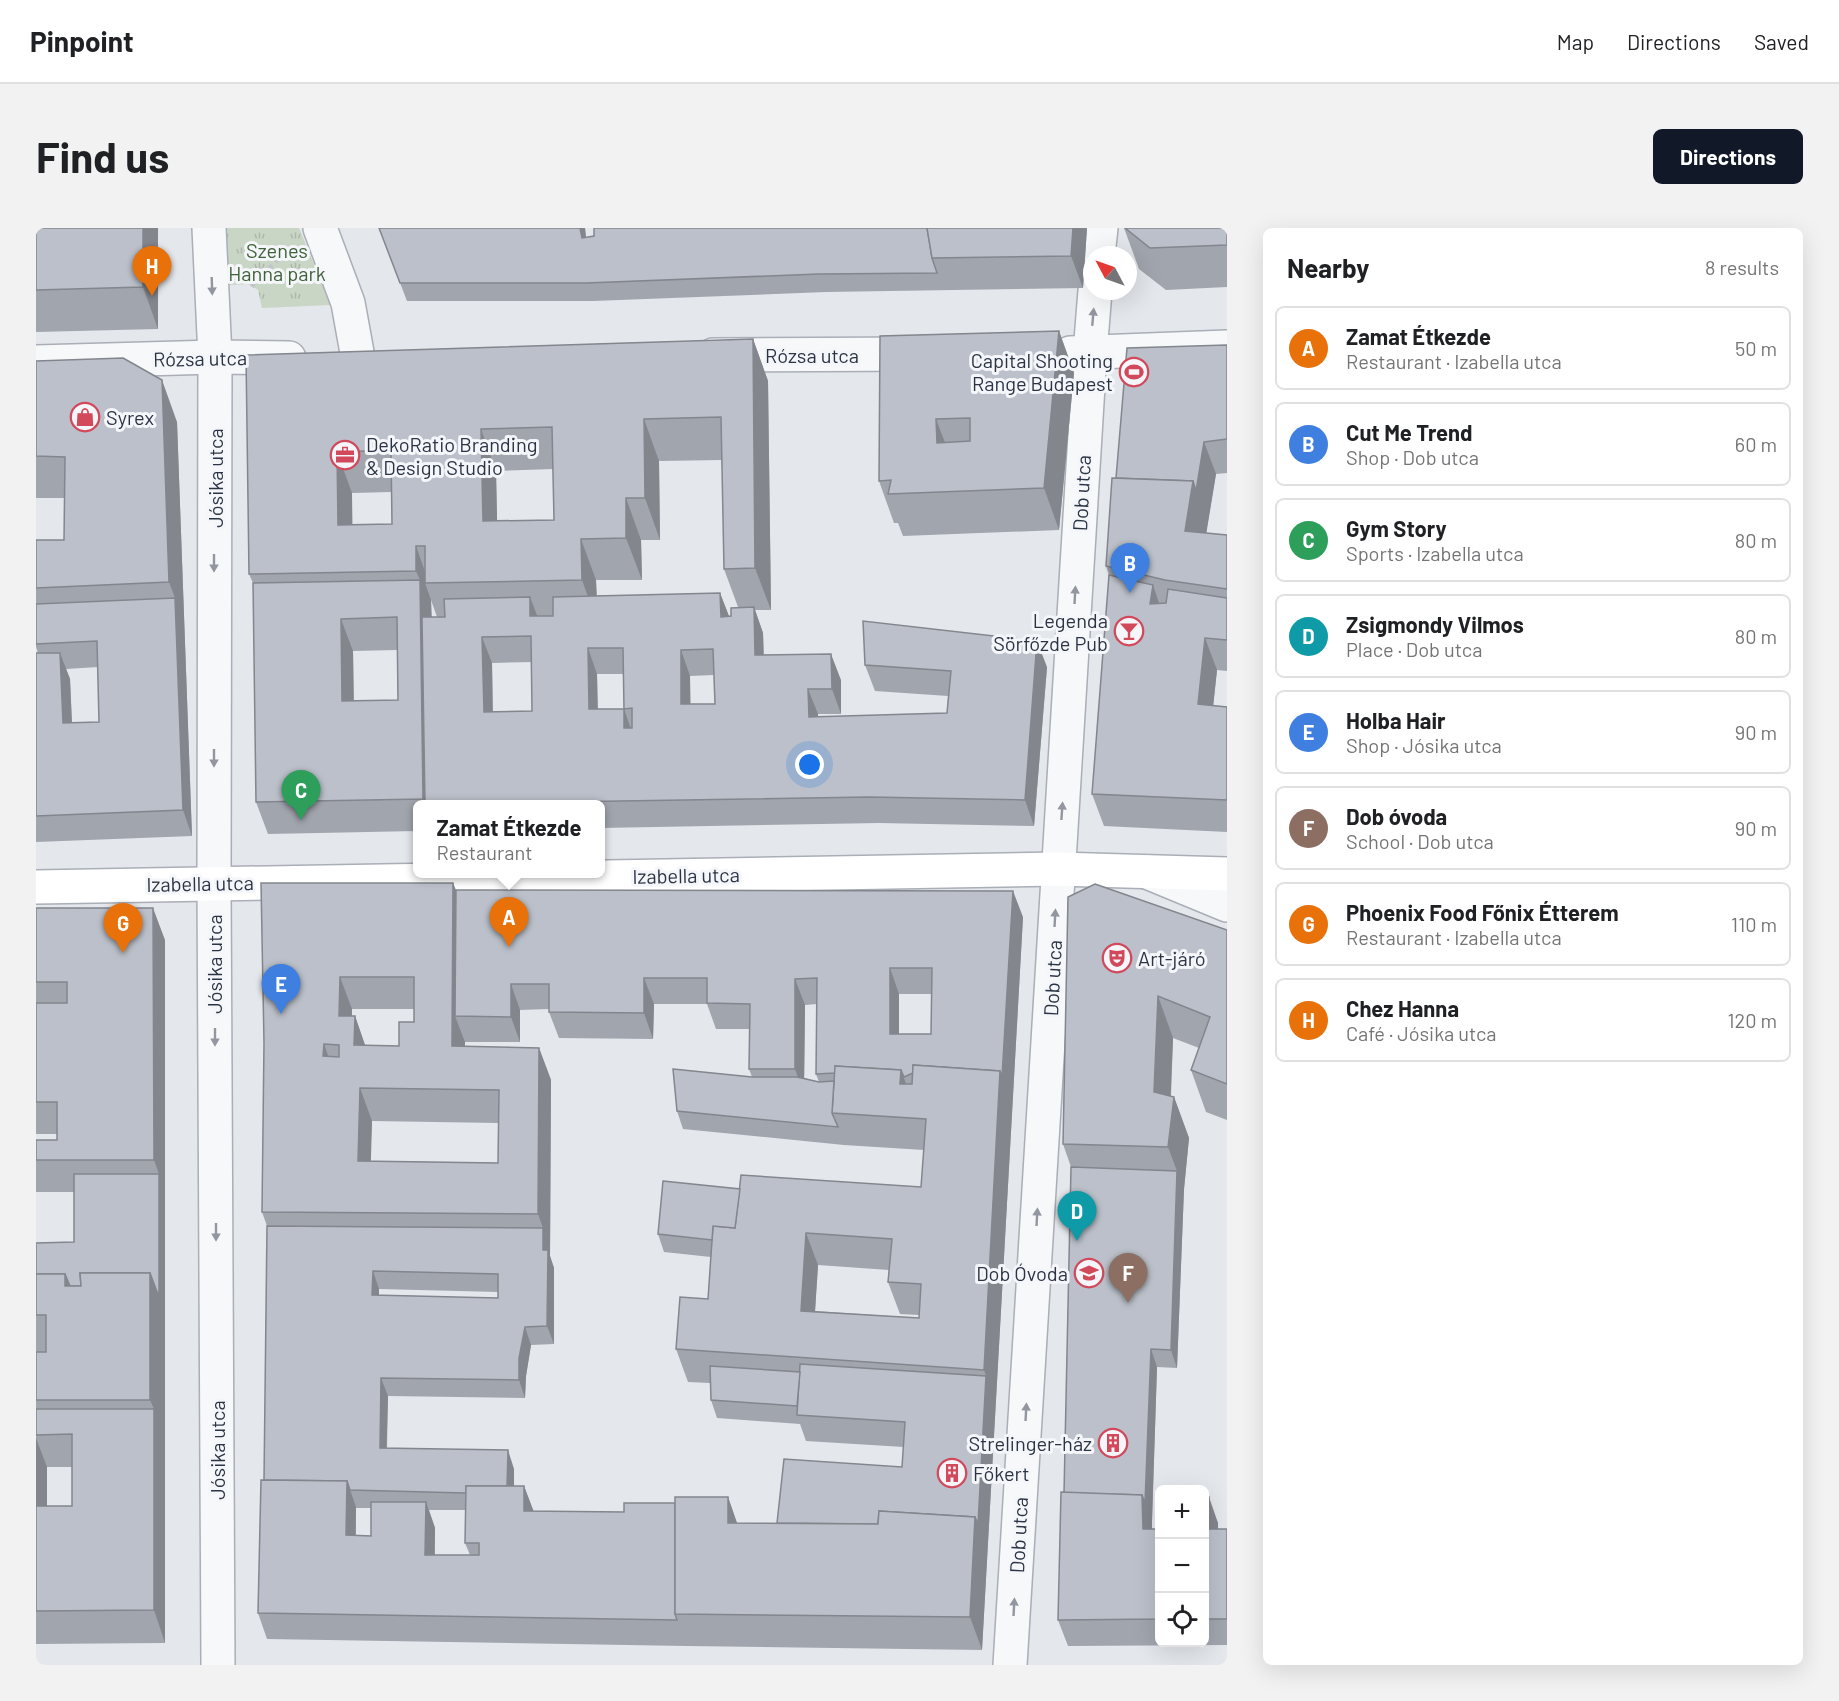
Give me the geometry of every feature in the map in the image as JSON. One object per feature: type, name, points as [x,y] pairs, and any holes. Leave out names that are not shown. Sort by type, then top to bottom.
[{"type":"street","name":"Jósika utca","points":[[209,228],[215,357],[214,883],[218,1665]]},
{"type":"street","name":"Rózsa utca","points":[[36,362],[215,357],[370,358],[320,228]]},
{"type":"street","points":[[1099,246],[1101,228]]},
{"type":"street","name":"Dob utca","points":[[1010,1665],[1094,300]]},
{"type":"street","points":[[1041,353],[1227,347]]},
{"type":"street","name":"Rózsa utca","points":[[682,356],[957,354]]},
{"type":"street","name":"Izabella utca","points":[[605,877],[1058,869],[1227,874]]},
{"type":"street","points":[[1145,871],[1227,905]]},
{"type":"street","name":"Izabella utca","points":[[36,887],[515,878]]},
{"type":"green space","name":"Szenes Hanna park","points":[[213,228],[299,228],[331,305],[262,308],[258,290],[248,284],[215,286]]},
{"type":"building","points":[[36,228],[143,228],[143,287],[36,290]]},
{"type":"building","points":[[379,228],[580,228],[582,238],[594,236],[594,228],[927,228],[937,273],[819,274],[586,283],[400,283]]},
{"type":"building","points":[[927,228],[1073,228],[1071,256],[932,258]]},
{"type":"building","points":[[1125,228],[1227,228],[1227,245],[1150,248]]},
{"type":"building","points":[[1059,331],[1044,488],[888,494],[891,480],[879,481],[880,336]],"holes":[[[970,418],[970,441],[937,443],[936,419]]]},
{"type":"building","points":[[753,339],[755,568],[724,569],[721,417],[644,419],[645,498],[626,498],[626,538],[581,539],[582,580],[425,583],[425,546],[416,546],[416,571],[249,574],[246,355]],"holes":[[[552,427],[554,520],[483,521],[481,429]],[[391,450],[392,524],[338,525],[337,452]]]},
{"type":"building","points":[[1227,345],[1227,439],[1204,442],[1196,491],[1193,481],[1116,478],[1127,348]]},
{"type":"building","points":[[123,358],[162,380],[169,582],[36,588],[36,540],[64,540],[65,457],[36,456],[36,361]]},
{"type":"building","points":[[1112,478],[1193,481],[1185,531],[1227,535],[1227,589],[1165,580],[1106,566]]},
{"type":"building","points":[[1109,575],[1153,585],[1150,604],[1166,603],[1168,589],[1227,598],[1227,640],[1205,638],[1198,704],[1227,707],[1227,800],[1092,794]]},
{"type":"building","points":[[420,580],[423,799],[256,802],[253,583]],"holes":[[[397,617],[398,700],[342,701],[341,619]]]},
{"type":"building","points":[[720,593],[721,617],[731,616],[731,608],[754,607],[755,655],[831,654],[832,689],[808,689],[809,717],[947,713],[951,671],[865,665],[863,621],[1037,641],[1025,800],[869,797],[605,801],[425,800],[422,617],[445,617],[444,599],[530,597],[530,616],[553,616],[553,597]],"holes":[[[531,636],[532,711],[484,712],[482,637]],[[588,648],[623,648],[624,709],[589,709]],[[713,649],[715,704],[681,704],[681,650]],[[632,708],[632,728],[624,728],[624,709]]]},
{"type":"building","points":[[175,598],[183,810],[36,816],[36,653],[60,653],[63,723],[99,722],[97,641],[36,644],[36,604]]},
{"type":"building","points":[[261,883],[453,883],[452,1046],[539,1048],[538,1214],[262,1212],[264,1043]],"holes":[[[340,977],[414,977],[414,1022],[399,1022],[399,1046],[354,1045],[355,1016],[339,1016]],[[324,1044],[339,1045],[339,1057],[323,1056]],[[360,1088],[499,1090],[498,1163],[358,1161]]]},
{"type":"building","points":[[1095,884],[1227,930],[1227,1084],[1191,1070],[1210,1017],[1158,996],[1154,1092],[1174,1097],[1168,1147],[1063,1144],[1068,897]]},
{"type":"building","points":[[456,890],[1013,891],[1002,1077],[1000,1071],[913,1065],[913,1073],[904,1077],[901,1070],[835,1066],[835,1073],[816,1074],[817,978],[795,979],[795,1069],[749,1069],[750,1004],[707,1003],[707,978],[644,978],[644,1013],[549,1012],[549,984],[511,984],[511,1017],[455,1016]],"holes":[[[890,968],[932,968],[931,1034],[890,1034]]]},
{"type":"building","points":[[36,908],[153,908],[154,1160],[36,1160],[36,1140],[57,1140],[57,1102],[36,1102],[36,1003],[67,1003],[67,982],[36,982]]},
{"type":"building","points":[[913,1065],[1000,1071],[984,1370],[676,1349],[680,1297],[708,1299],[713,1226],[735,1228],[741,1175],[921,1187],[926,1119],[832,1113],[835,1066],[901,1070],[900,1084],[912,1084]],"holes":[[[806,1233],[892,1239],[888,1282],[921,1284],[919,1318],[801,1311]]]},
{"type":"building","points":[[673,1069],[752,1077],[797,1077],[819,1082],[834,1081],[832,1113],[838,1127],[677,1111]]},
{"type":"building","points":[[1071,1167],[1177,1171],[1171,1350],[1151,1349],[1145,1503],[1142,1495],[1064,1493]]},
{"type":"building","points":[[74,1174],[159,1174],[159,1297],[150,1273],[80,1273],[81,1286],[70,1286],[65,1274],[36,1274],[36,1243],[74,1242]]},
{"type":"building","points":[[663,1181],[740,1189],[735,1228],[713,1226],[712,1240],[658,1234]]},
{"type":"building","points":[[267,1226],[543,1228],[543,1250],[548,1250],[547,1326],[525,1327],[519,1358],[519,1380],[381,1378],[380,1448],[508,1450],[507,1486],[466,1486],[466,1493],[350,1490],[347,1481],[264,1480]],"holes":[[[373,1271],[498,1274],[498,1298],[372,1295]]]},
{"type":"building","points":[[80,1273],[150,1273],[150,1400],[36,1400],[36,1352],[46,1352],[46,1315],[36,1315],[36,1274],[65,1274],[65,1286],[81,1286]]},
{"type":"building","points":[[800,1364],[986,1376],[978,1524],[975,1517],[879,1511],[878,1524],[777,1523],[784,1459],[902,1467],[905,1422],[797,1415]]},
{"type":"building","points":[[710,1366],[800,1372],[797,1406],[711,1400]]},
{"type":"building","points":[[36,1409],[154,1409],[154,1610],[36,1611],[36,1506],[72,1506],[72,1434],[36,1435]]},
{"type":"building","points":[[261,1480],[347,1481],[346,1535],[371,1536],[371,1502],[426,1502],[425,1555],[479,1555],[479,1543],[465,1543],[466,1486],[524,1486],[524,1511],[624,1512],[624,1503],[675,1503],[675,1614],[677,1620],[258,1613]]},
{"type":"building","points":[[1061,1492],[1142,1495],[1143,1529],[1155,1529],[1155,1619],[1058,1620]]},
{"type":"building","points":[[675,1497],[728,1497],[728,1523],[878,1524],[879,1511],[975,1517],[970,1617],[675,1614]]},
{"type":"building","points":[[1209,1529],[1227,1529],[1227,1619],[1209,1619]]},
{"type":"place","name":"Chez Hanna","points":[[152,296]]},
{"type":"place","name":"Capital Shooting Range Budapest","points":[[1134,372]]},
{"type":"place","name":"Syrex","points":[[85,417]]},
{"type":"place","name":"DekoRatio Branding & Design Studio","points":[[345,455]]},
{"type":"place","name":"Cut Me Trend","points":[[1130,593]]},
{"type":"place","name":"Legenda Sörfőzde Pub","points":[[1129,631]]},
{"type":"place","name":"Gym Story","points":[[301,820]]},
{"type":"place","name":"Zamat Étkezde","points":[[509,947]]},
{"type":"place","name":"Phoenix Food Főnix Étterem","points":[[123,953]]},
{"type":"place","name":"Art-járó","points":[[1117,958]]},
{"type":"place","name":"Holba Hair","points":[[281,1014]]},
{"type":"place","name":"Zsigmondy Vilmos","points":[[1077,1241]]},
{"type":"place","name":"Dob Óvoda","points":[[1089,1273]]},
{"type":"place","name":"Dob óvoda","points":[[1128,1303]]},
{"type":"place","name":"Strelinger-ház","points":[[1113,1443]]},
{"type":"place","name":"Főkert","points":[[952,1473]]}]
